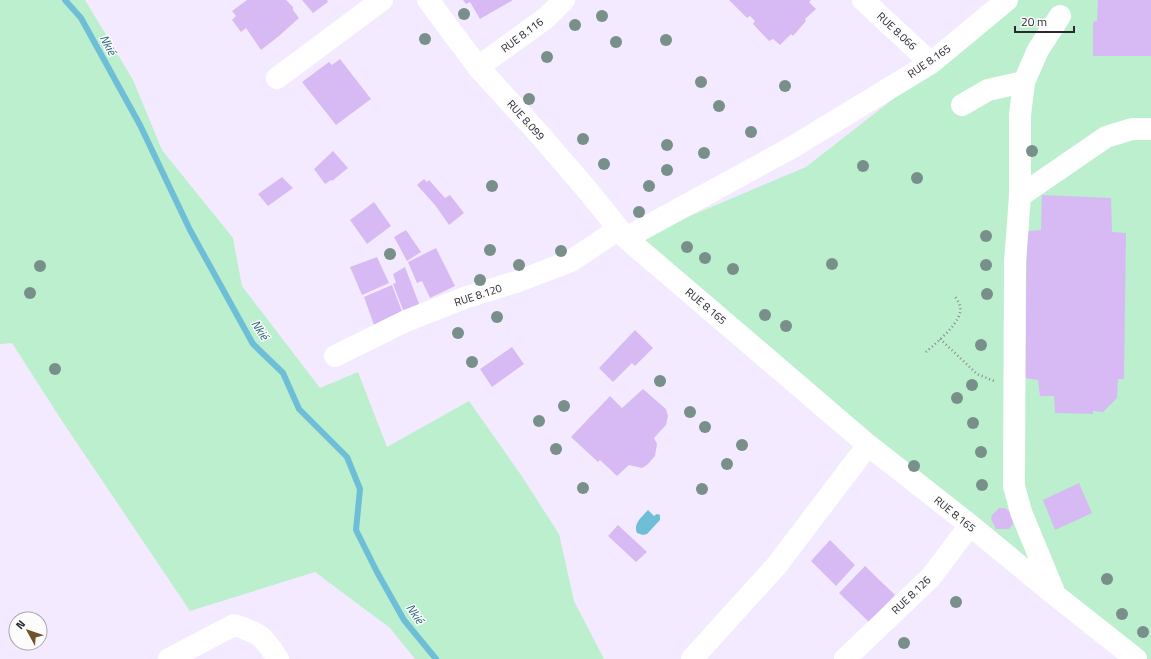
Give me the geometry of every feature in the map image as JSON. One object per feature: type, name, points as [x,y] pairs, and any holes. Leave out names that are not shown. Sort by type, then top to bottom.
[{"type":"street","points":[[277,78],[382,0]]},
{"type":"street","name":"RUE 8.099","points":[[428,0],[478,67],[540,135],[623,234]]},
{"type":"street","name":"RUE 8.116","points":[[478,67],[546,18],[564,0]]},
{"type":"street","name":"RUE 8.066","points":[[863,0],[931,62]]},
{"type":"street","name":"RUE 8.165","points":[[1007,0],[931,62],[791,148],[623,234],[868,445],[1136,659]]},
{"type":"street","points":[[1055,595],[1021,512],[1014,486],[1015,262],[1020,196],[1020,115],[1024,82],[1038,50],[1060,16]]},
{"type":"street","points":[[962,105],[988,90],[1024,82]]},
{"type":"street","points":[[1020,196],[1106,137],[1132,129],[1151,129]]},
{"type":"street","name":"RUE 8.120","points":[[335,356],[406,321],[571,261],[623,234]]},
{"type":"street","points":[[692,659],[777,565],[868,445]]},
{"type":"street","name":"RUE 8.126","points":[[845,659],[931,577],[970,525]]},
{"type":"street","points":[[168,659],[234,625],[253,631],[266,641],[278,659]]},
{"type":"path","points":[[926,352],[958,321],[961,314],[960,306],[954,295]]},
{"type":"path","points":[[940,339],[977,374],[994,381],[1014,382]]},
{"type":"green space","points":[[0,0],[85,0],[133,80],[162,150],[233,238],[242,286],[320,388],[358,372],[387,447],[469,401],[521,475],[559,534],[574,601],[604,659],[415,659],[390,628],[315,572],[190,611],[62,421],[12,343],[0,344]]},
{"type":"green space","points":[[997,0],[1151,0],[1151,659],[1131,659],[626,243],[806,167],[929,71]]},
{"type":"water","points":[[648,510],[654,516],[657,514],[660,515],[660,520],[647,534],[643,535],[637,533],[637,523]]},
{"type":"building","points":[[247,0],[286,0],[293,7],[293,10],[299,18],[261,50],[246,28],[241,32],[232,20],[236,16],[232,11]]},
{"type":"building","points":[[302,0],[327,0],[328,2],[313,13]]},
{"type":"building","points":[[463,0],[513,0],[480,19],[470,2],[466,4]]},
{"type":"building","points":[[729,0],[811,0],[809,2],[816,9],[805,19],[806,21],[793,36],[791,34],[780,45],[773,39],[769,41],[753,24],[755,21],[750,16],[747,18]]},
{"type":"building","points":[[1098,0],[1151,0],[1151,56],[1093,56],[1093,22],[1097,21]]},
{"type":"building","points":[[340,59],[371,99],[336,125],[302,82],[329,62],[332,65]]},
{"type":"building","points":[[333,151],[348,168],[332,181],[331,180],[325,184],[314,169]]},
{"type":"building","points":[[282,177],[293,188],[268,206],[258,194]]},
{"type":"building","points":[[424,179],[427,182],[429,180],[445,198],[450,195],[464,213],[449,225],[435,205],[417,185]]},
{"type":"building","points":[[1042,195],[1111,198],[1112,232],[1126,233],[1124,379],[1118,379],[1117,398],[1103,412],[1093,411],[1093,414],[1055,413],[1054,396],[1040,396],[1038,380],[1025,378],[1027,231],[1041,230]]},
{"type":"building","points":[[374,202],[391,226],[367,244],[350,220]]},
{"type":"building","points":[[406,230],[421,252],[407,261],[394,237]]},
{"type":"building","points":[[436,248],[455,286],[430,298],[422,281],[417,283],[408,262]]},
{"type":"building","points":[[377,257],[389,283],[362,295],[350,267]]},
{"type":"building","points":[[405,267],[421,309],[405,315],[393,284],[396,283],[393,274]]},
{"type":"building","points":[[392,285],[403,314],[374,325],[364,297]]},
{"type":"building","points":[[635,330],[653,348],[635,366],[632,363],[613,382],[599,368]]},
{"type":"building","points":[[512,347],[524,364],[492,387],[480,369]]},
{"type":"building","points":[[643,389],[666,409],[668,416],[666,425],[654,438],[657,444],[655,456],[647,465],[642,468],[629,465],[617,476],[600,460],[598,462],[571,437],[610,396],[622,408]]},
{"type":"building","points":[[1079,483],[1092,513],[1055,530],[1043,500]]},
{"type":"building","points":[[999,508],[1005,508],[1013,514],[1013,524],[1009,529],[996,529],[991,519],[992,515]]},
{"type":"building","points":[[618,525],[647,552],[636,562],[608,536]]},
{"type":"building","points":[[830,540],[855,565],[836,586],[811,561]]},
{"type":"building","points":[[865,566],[895,595],[869,622],[839,593]]},
{"type":"waterway","name":"Nkié","points":[[65,0],[81,18],[140,125],[190,230],[253,344],[283,373],[299,409],[347,457],[360,489],[356,530],[377,572],[404,620],[436,659]]}]
